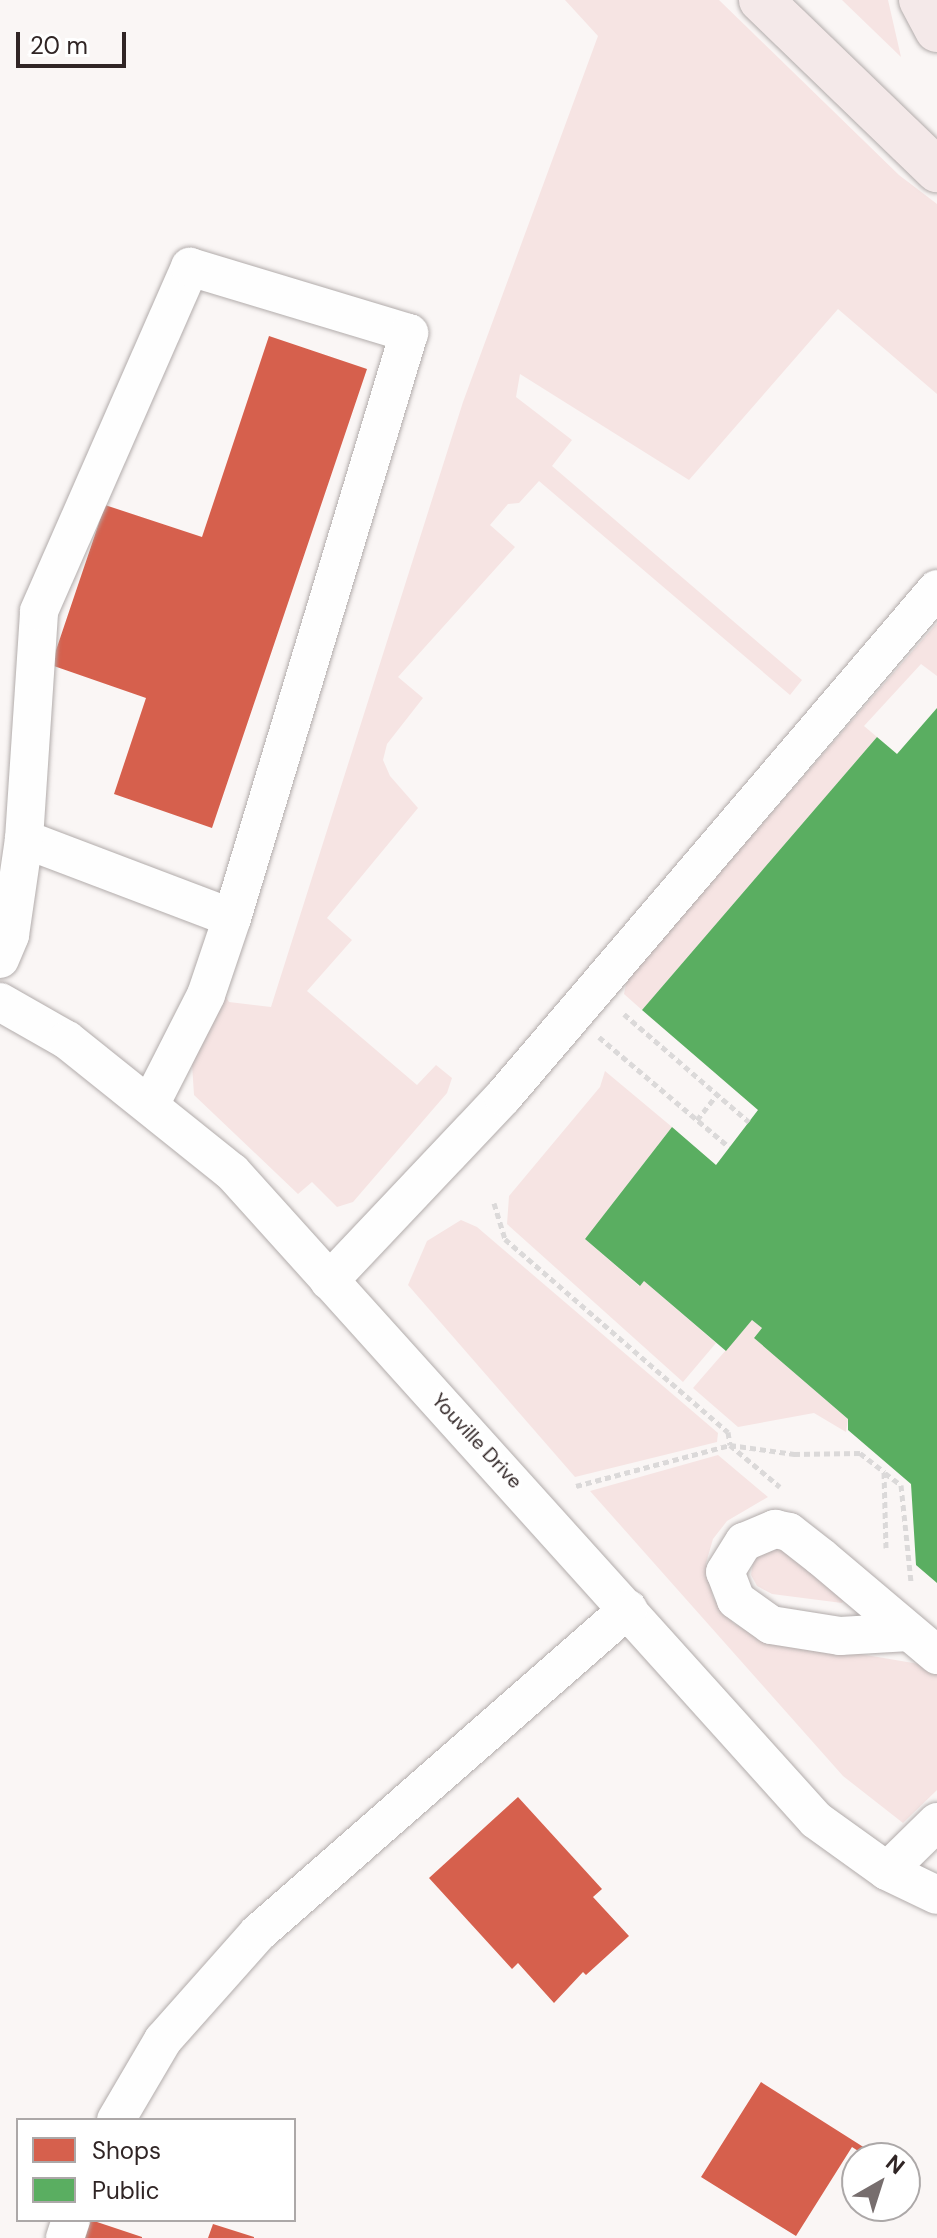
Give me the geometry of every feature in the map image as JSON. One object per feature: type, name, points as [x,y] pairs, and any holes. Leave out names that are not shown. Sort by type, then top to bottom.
[{"type":"highway","points":[[761,0],[937,170]]},
{"type":"highway","points":[[921,0],[937,30]]},
{"type":"highway","points":[[808,45],[937,130]]},
{"type":"street","points":[[0,959],[10,935],[24,839],[39,611],[190,267],[409,333],[232,918],[206,995],[150,1105]]},
{"type":"street","points":[[329,1281],[503,1097],[937,589]]},
{"type":"street","points":[[24,839],[232,918]]},
{"type":"street","name":"Youville Drive","points":[[0,1002],[67,1040],[232,1172],[816,1820],[887,1871],[937,1895]]},
{"type":"street","points":[[117,2118],[163,2040],[258,1933],[628,1609]]},
{"type":"street","points":[[887,1871],[937,1822]]},
{"type":"path","points":[[620,1010],[749,1122]]},
{"type":"path","points":[[599,1037],[729,1147]]},
{"type":"path","points":[[697,1120],[718,1093]]},
{"type":"path","points":[[494,1203],[505,1239],[728,1432],[730,1445],[780,1487]]},
{"type":"path","points":[[576,1486],[730,1445],[794,1454],[860,1453],[901,1485],[911,1589]]},
{"type":"path","points":[[884,1472],[886,1548]]},
{"type":"shaded area","points":[[565,0],[719,0],[899,175],[937,204],[937,394],[838,309],[689,480],[520,374],[516,397],[572,440],[552,466],[802,680],[790,695],[539,481],[519,503],[508,504],[490,525],[515,547],[398,677],[423,698],[387,744],[383,760],[390,776],[418,808],[327,918],[352,940],[307,991],[417,1085],[436,1065],[452,1078],[447,1093],[353,1202],[337,1207],[312,1182],[298,1194],[194,1095],[192,1064],[223,992],[229,1002],[271,1007],[463,402],[598,36]]},
{"type":"shaded area","points":[[842,0],[888,0],[901,57]]},
{"type":"shaded area","points":[[937,623],[937,676],[921,664],[864,726],[877,737],[642,1010],[624,994],[627,979]]},
{"type":"shaded area","points":[[605,1071],[672,1127],[585,1239],[639,1286],[644,1281],[716,1343],[683,1382],[507,1224],[509,1196],[600,1087]]},
{"type":"shaded area","points":[[461,1220],[477,1227],[718,1433],[717,1442],[575,1477],[408,1285],[427,1241]]},
{"type":"shaded area","points":[[752,1320],[762,1328],[754,1338],[848,1419],[846,1432],[814,1413],[738,1427],[693,1388]]},
{"type":"shaded area","points":[[718,1455],[768,1497],[727,1521],[713,1539],[706,1563],[713,1598],[733,1623],[759,1637],[925,1665],[937,1675],[937,1790],[903,1823],[843,1776],[590,1491]]},
{"type":"shaded area","points":[[779,1543],[844,1600],[842,1603],[772,1594],[757,1586],[751,1575],[754,1556]]},
{"type":"building: Shops","points":[[269,336],[367,369],[212,828],[114,794],[146,698],[51,665],[105,505],[202,537]]},
{"type":"building: Shops","points":[[518,1797],[602,1889],[593,1897],[629,1936],[586,1975],[583,1972],[554,2003],[518,1963],[512,1969],[429,1878]]},
{"type":"building: Shops","points":[[761,2082],[856,2142],[841,2142],[841,2164],[796,2236],[701,2177]]},
{"type":"building: Shops","points":[[90,2222],[142,2237],[142,2238],[85,2238]]},
{"type":"building: Shops","points":[[213,2224],[254,2237],[254,2238],[208,2238]]},
{"type":"building: Public","points":[[937,708],[937,1583],[916,1565],[911,1484],[848,1430],[848,1419],[754,1338],[762,1328],[752,1320],[726,1351],[644,1281],[640,1286],[585,1239],[672,1127],[716,1165],[758,1110],[642,1010],[877,737],[897,754]]}]
